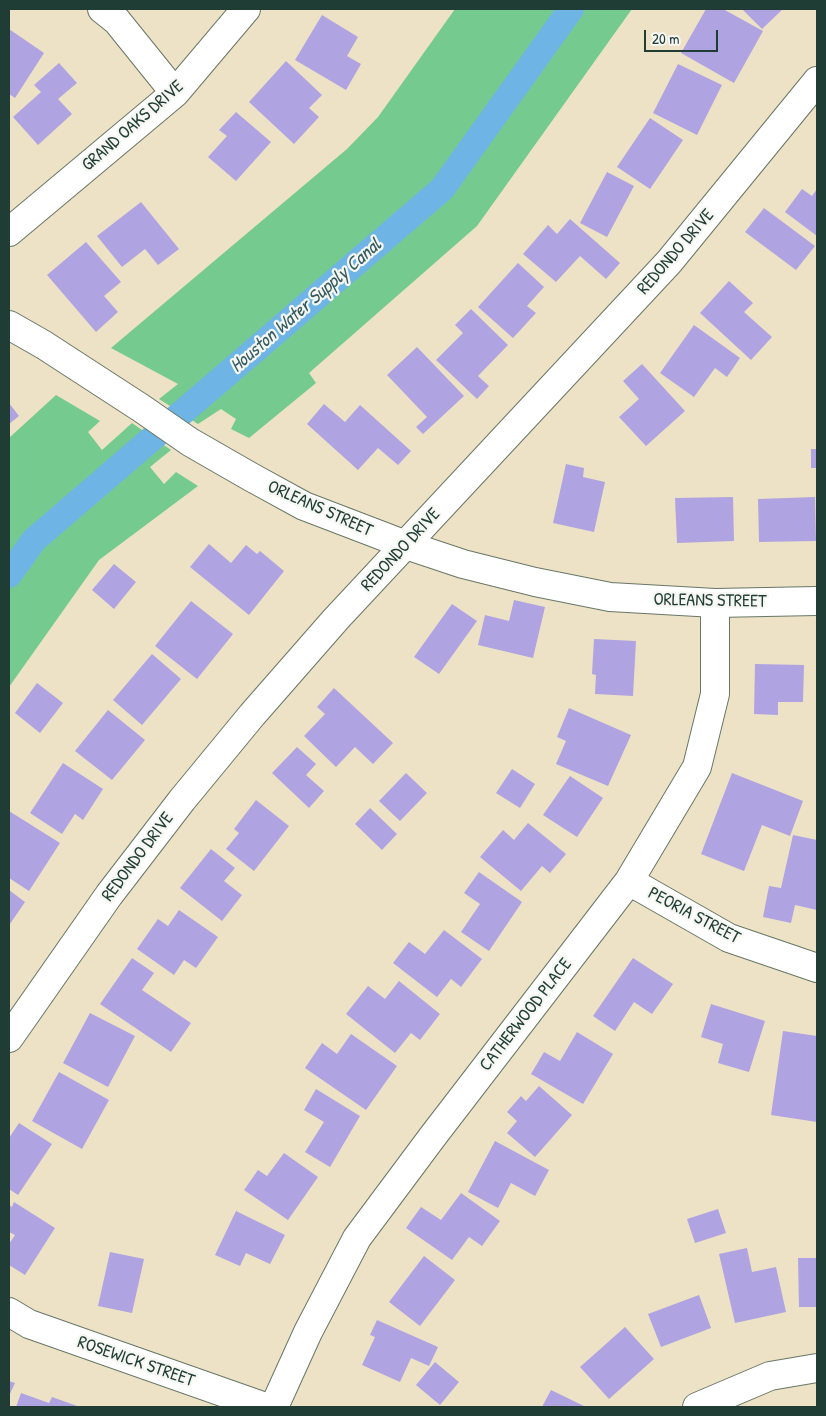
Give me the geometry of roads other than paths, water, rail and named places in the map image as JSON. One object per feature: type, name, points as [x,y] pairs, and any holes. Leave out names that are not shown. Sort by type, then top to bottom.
[{"type":"street","points":[[102,9],[117,21],[175,93]]},
{"type":"street","name":"GRAND OAKS DRIVE","points":[[9,232],[175,93],[246,9]]},
{"type":"street","name":"REDONDO DRIVE","points":[[9,1038],[109,895],[182,800],[252,715],[336,619],[669,262],[817,81]]},
{"type":"street","name":"ORLEANS STREET","points":[[9,325],[44,345],[190,442],[304,506],[406,545],[463,564],[535,582],[610,597],[715,603],[817,601]]},
{"type":"street","name":"CATHERWOOD PLACE","points":[[274,1407],[308,1332],[357,1238],[629,881],[697,767],[714,694],[715,603]]},
{"type":"street","name":"PEORIA STREET","points":[[629,881],[730,938],[817,968]]},
{"type":"street","name":"ROSEWICK STREET","points":[[9,1312],[29,1324],[265,1407]]},
{"type":"street","points":[[697,1407],[770,1376],[817,1368]]},
{"type":"waterway","name":"Houston Water Supply Canal","points":[[9,575],[34,540],[442,189],[571,9]]}]
